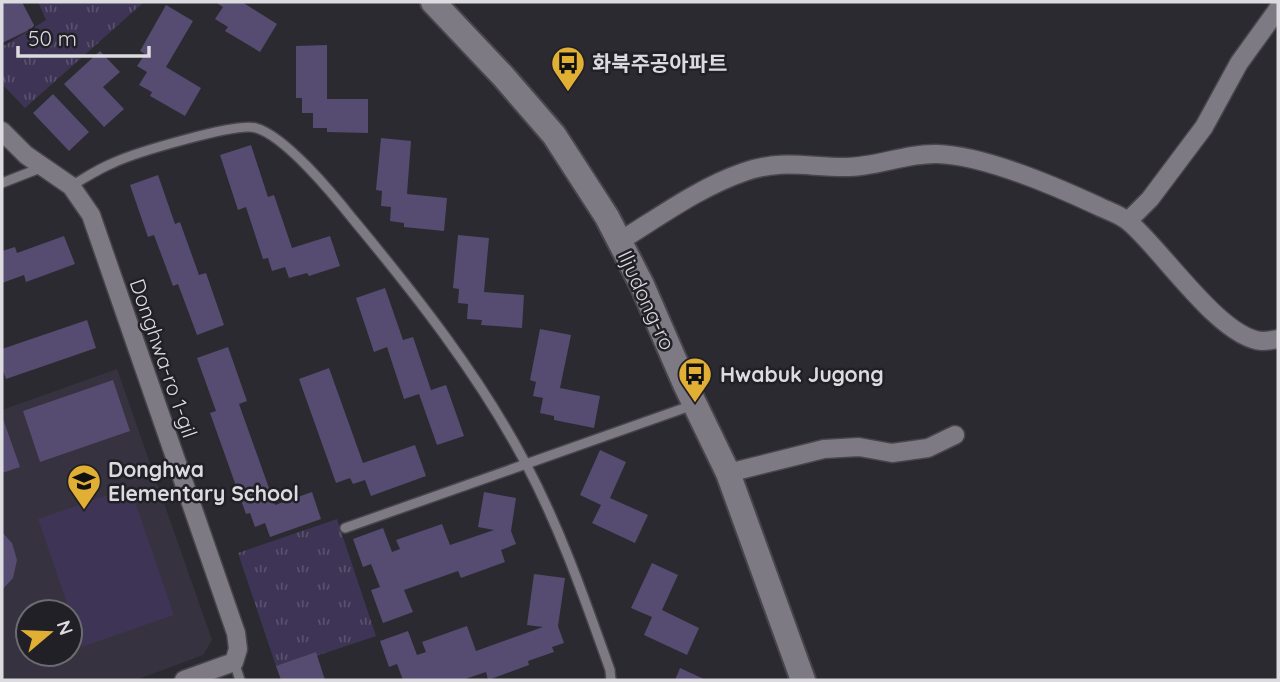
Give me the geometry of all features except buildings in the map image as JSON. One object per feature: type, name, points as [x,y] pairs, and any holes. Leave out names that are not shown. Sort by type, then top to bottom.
[{"type":"main road","name":"Iljudong-ro","points":[[433,2],[554,135],[607,217],[642,285],[728,473],[803,680]]},
{"type":"street","points":[[1128,220],[1150,199],[1204,127],[1239,64],[1278,9]]},
{"type":"street","name":"Donghwa-ro 1-gil","points":[[2,131],[26,155],[71,186],[91,215],[236,633],[238,649],[234,662]]},
{"type":"street","points":[[620,241],[690,199],[743,172],[778,163],[847,168],[940,154],[987,163],[1066,191],[1128,220],[1196,296],[1219,317],[1238,331],[1261,341],[1278,339]]},
{"type":"street","points":[[728,473],[824,449],[859,446],[892,453],[928,447],[955,435]]},
{"type":"street","points":[[184,680],[234,662]]},
{"type":"lane","points":[[71,186],[114,162],[231,129],[255,127],[275,138],[333,195],[404,280],[478,384],[526,464],[575,571],[610,670],[611,680]]},
{"type":"lane","points":[[2,183],[43,167]]},
{"type":"lane","points":[[345,528],[695,405]]},
{"type":"lane","points":[[234,662],[240,680]]},
{"type":"shaded area","name":"Donghwa Elementary School","points":[[117,369],[212,640],[203,655],[136,680],[2,680],[2,410]]},
{"type":"green space","points":[[38,2],[144,2],[25,108],[2,84],[2,47],[46,20]]},
{"type":"green space","points":[[130,487],[174,615],[84,646],[84,598],[65,598],[38,519]]},
{"type":"green space","points":[[337,519],[376,636],[277,669],[238,553]]},
{"type":"place","name":"화북주공아파트","points":[[568,93]]},
{"type":"place","name":"Hwabuk Jugong","points":[[695,404]]},
{"type":"place","name":"Donghwa Elementary School","points":[[84,511]]}]
